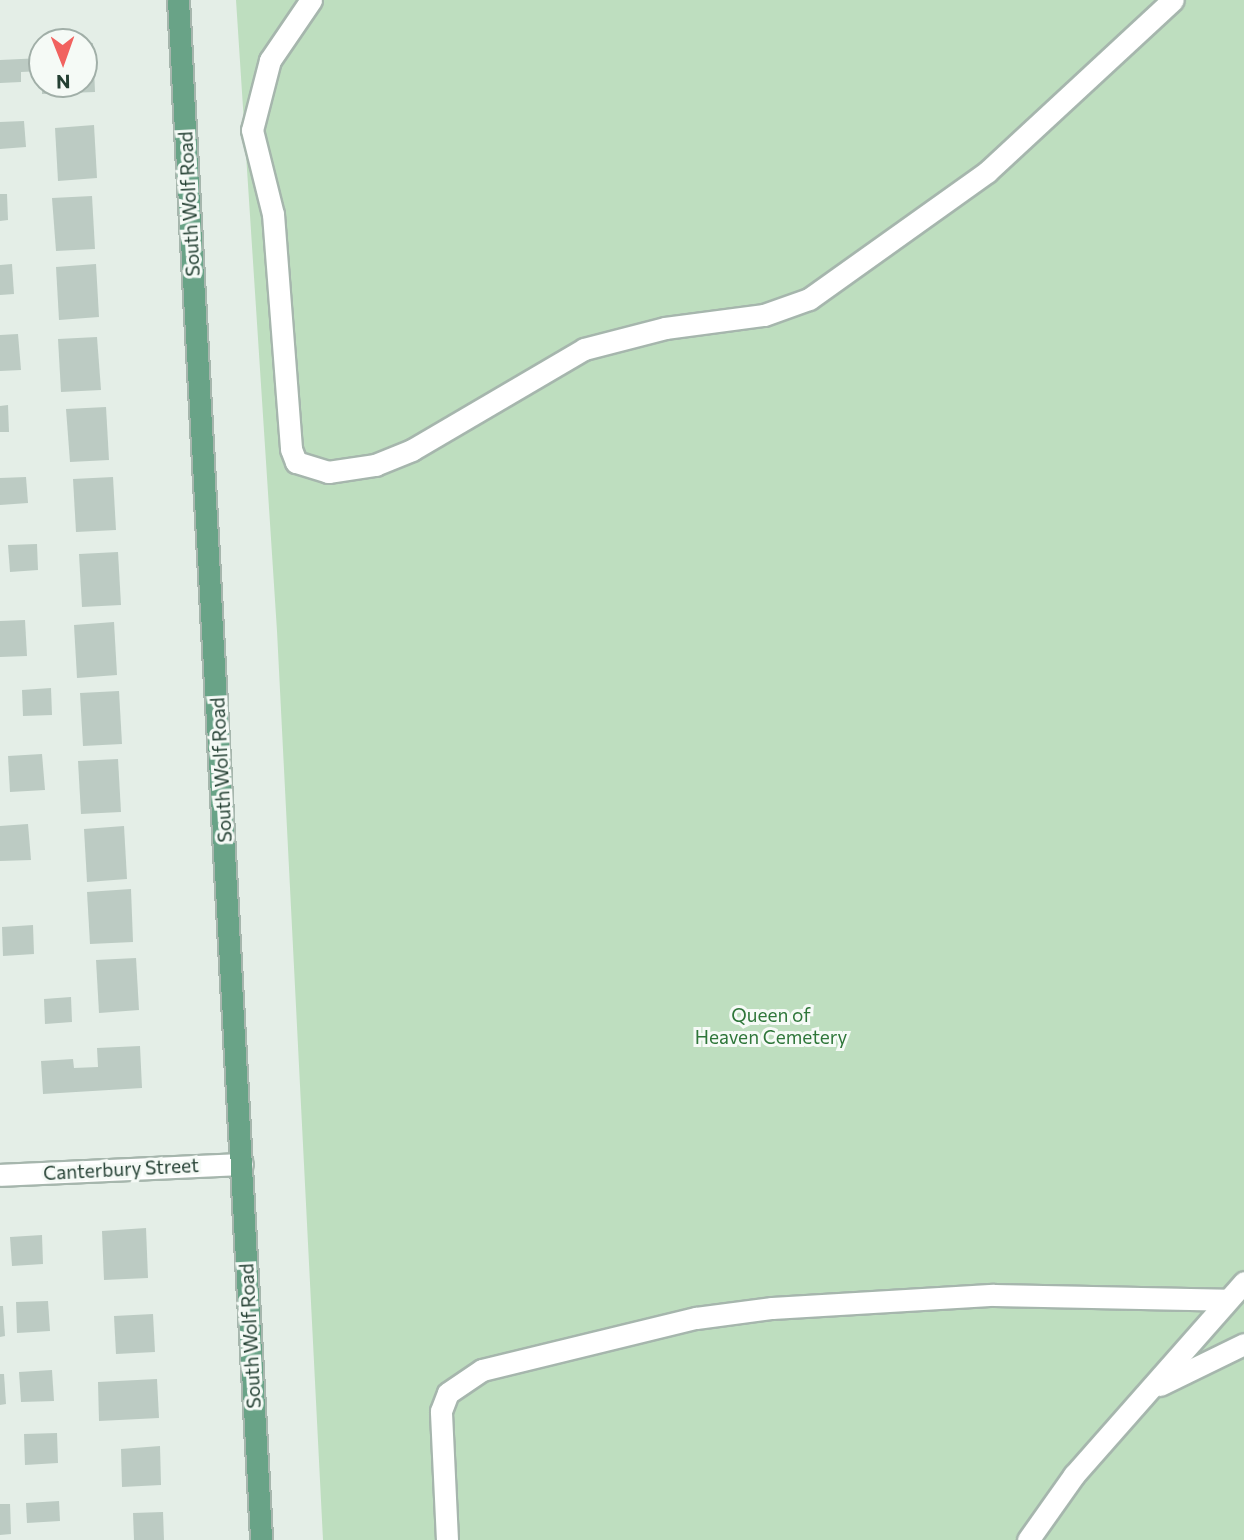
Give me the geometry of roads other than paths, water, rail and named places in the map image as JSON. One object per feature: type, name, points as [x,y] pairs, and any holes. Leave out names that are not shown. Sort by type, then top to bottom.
[{"type":"main road","name":"South Wolf Road","points":[[178,0],[261,1540]]},
{"type":"street","points":[[311,0],[270,60],[252,130],[273,214],[291,449],[296,462],[328,472],[375,465],[412,450],[584,349],[665,328],[764,315],[808,299],[987,172],[1173,0]]},
{"type":"street","name":"Canterbury Street","points":[[0,1175],[242,1164]]},
{"type":"street","points":[[1028,1540],[1074,1475],[1244,1282]]},
{"type":"street","points":[[447,1540],[441,1411],[448,1393],[482,1370],[696,1318],[772,1308],[994,1295],[1226,1300]]},
{"type":"street","points":[[1146,1394],[1207,1359],[1244,1344]]},
{"type":"park label","name":"Queen of Heaven Cemetery","points":[[771,1026]]}]
